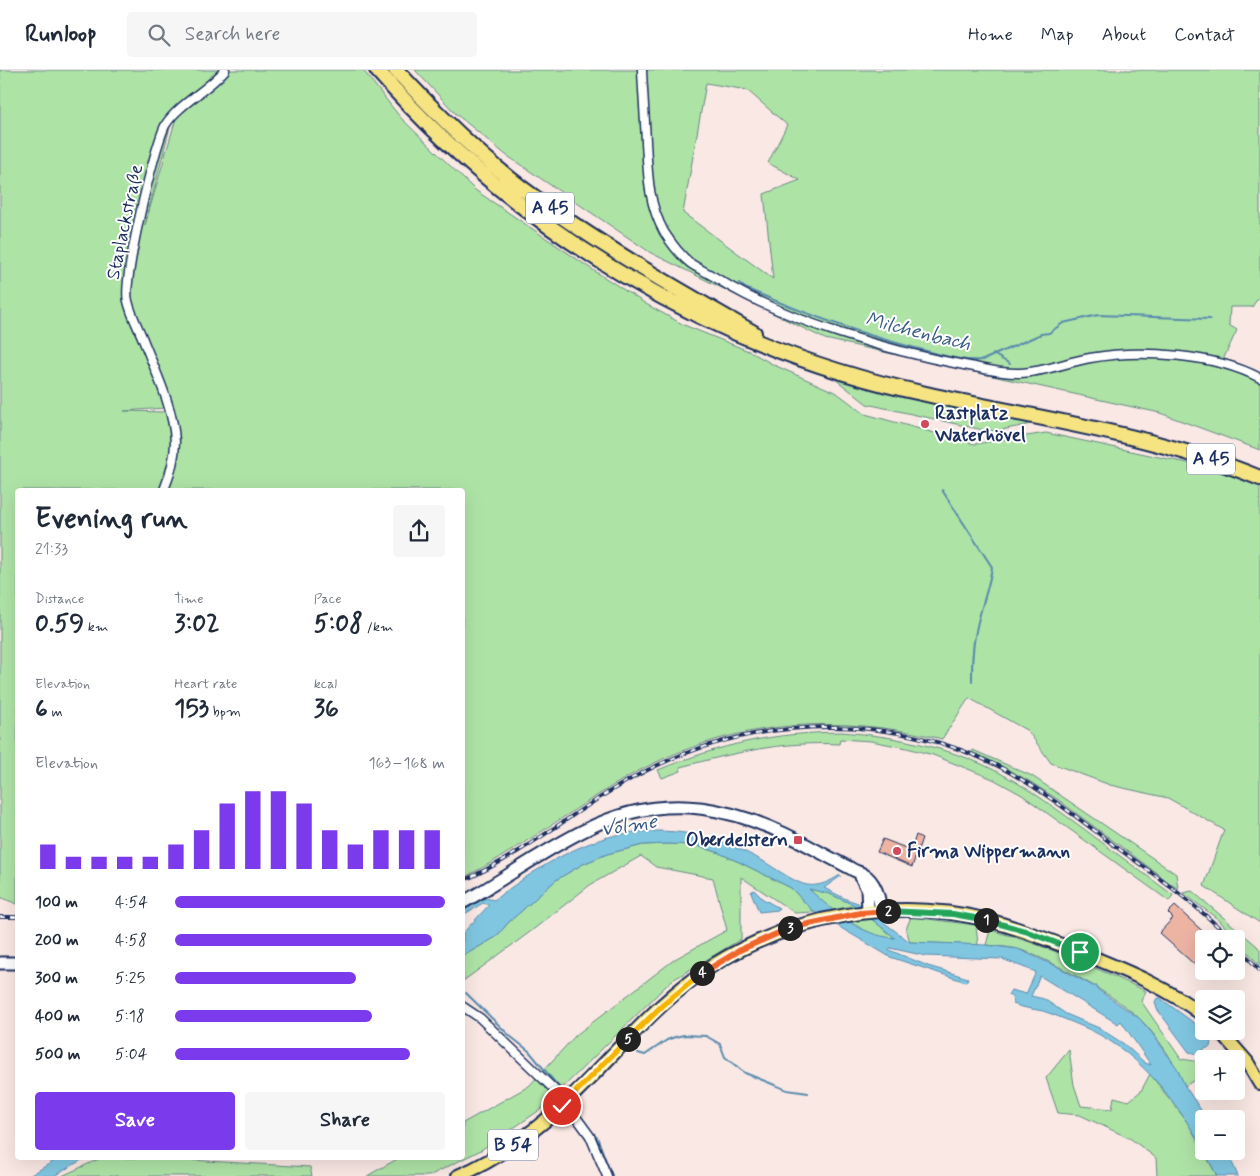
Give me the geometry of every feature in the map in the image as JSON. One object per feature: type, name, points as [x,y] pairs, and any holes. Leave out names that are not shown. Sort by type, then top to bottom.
[{"type":"highway","name":"A 45","points":[[377,70],[445,142],[512,199],[565,238],[607,265],[685,300]]},
{"type":"highway","name":"A 45","points":[[396,70],[466,141],[521,188],[685,300],[778,351],[861,378],[926,394],[1130,435],[1218,461],[1260,478]]},
{"type":"highway","name":"A 45","points":[[707,313],[789,349],[863,373],[1132,429],[1215,454],[1260,471]]},
{"type":"main road","name":"B 54","points":[[458,1176],[500,1154],[537,1128],[567,1101],[663,1005],[706,970],[769,936],[821,920],[875,911],[953,914],[986,920],[1025,931],[1154,983],[1195,1009]]},
{"type":"main road","points":[[1228,1040],[1247,1062],[1260,1084]]},
{"type":"street","name":"Staplackstraße","points":[[165,488],[171,467],[174,434],[156,374],[128,304],[128,279],[142,209],[163,130],[173,115],[210,86],[225,70]]},
{"type":"street","points":[[642,70],[648,189],[652,206],[660,224],[672,243],[691,263],[754,298],[860,339],[938,360],[1007,373],[1030,372],[1084,359],[1131,353],[1210,361],[1260,378]]},
{"type":"street","points":[[465,901],[584,830],[618,815],[654,808],[694,806],[748,818],[787,834],[854,871],[865,882],[875,911]]},
{"type":"street","points":[[0,963],[15,963]]},
{"type":"street","points":[[465,1008],[480,1018],[560,1095],[590,1136],[607,1176]]},
{"type":"green space","points":[[0,70],[225,70],[173,115],[145,225],[176,118],[210,89],[227,70],[363,70],[400,117],[475,190],[646,304],[684,325],[751,352],[774,365],[837,393],[865,414],[975,444],[1046,433],[1230,472],[1260,484],[1260,923],[1204,886],[1224,830],[1168,798],[1110,785],[1051,763],[1028,731],[969,698],[942,739],[899,730],[815,725],[773,728],[732,735],[692,747],[653,764],[614,785],[521,845],[465,877],[465,488],[168,488],[177,434],[154,376],[165,408],[124,411],[165,412],[171,444],[167,470],[161,488],[15,488],[15,903],[0,897]]},
{"type":"green space","points":[[415,70],[1260,70],[1260,295],[1252,307],[1230,307],[1229,325],[1237,330],[1221,364],[1260,378],[1260,450],[1160,413],[825,339],[651,253],[506,155],[456,114]],"holes":[[[706,83],[747,90],[787,125],[768,163],[800,180],[764,194],[773,279],[683,213]]]},
{"type":"green space","points":[[835,379],[903,396],[1041,422],[996,431],[983,430],[867,404]]},
{"type":"green space","points":[[841,732],[873,735],[920,744],[967,758],[998,772],[1028,789],[1173,895],[1169,901],[1022,795],[993,779],[933,755],[907,748],[871,741],[840,739],[839,744],[797,744],[739,753],[680,767],[681,771],[662,778],[658,770],[704,753],[747,742],[792,735]]},
{"type":"green space","points":[[973,750],[1032,776],[1176,874],[1178,889],[1057,799],[1029,781],[972,752]]},
{"type":"green space","points":[[643,845],[694,845],[717,852],[791,888],[814,912],[795,913],[741,877],[741,939],[671,981],[540,1110],[481,1150],[465,1158],[465,1122],[529,1086],[576,1035],[675,959],[727,930],[713,878],[656,867],[641,856],[590,885],[465,980],[465,955],[496,937],[508,923],[556,880],[583,864],[607,854]]},
{"type":"green space","points":[[810,889],[830,894],[854,905],[895,938],[877,936],[856,926],[821,902]]},
{"type":"green space","points":[[1192,891],[1238,930],[1228,930],[1219,920],[1183,893]]},
{"type":"green space","points":[[911,917],[976,925],[978,945],[910,942],[906,929]]},
{"type":"green space","points":[[990,930],[1050,949],[1146,991],[1141,1001],[1181,1059],[1195,1061],[1195,1080],[1185,1086],[1171,1059],[1147,1026],[1130,1010],[1101,990],[1034,955],[1017,949],[986,945]]},
{"type":"green space","points":[[1245,936],[1260,950],[1260,966],[1245,949]]},
{"type":"green space","points":[[1069,1050],[1074,1085],[1081,1106],[1112,1109],[1114,1097],[1129,1101],[1141,1091],[1150,1074],[1188,1123],[1195,1136],[1195,1160],[1208,1160],[1217,1176],[1157,1176],[1156,1158],[1131,1139],[1080,1115],[1058,1113],[1046,1078]]},
{"type":"green space","points":[[97,1160],[189,1160],[310,1167],[312,1176],[62,1176]]},
{"type":"green space","points":[[395,1160],[461,1160],[429,1176],[367,1176]]},
{"type":"water","points":[[673,832],[712,839],[750,854],[802,884],[807,885],[825,883],[840,875],[824,888],[858,903],[910,942],[986,945],[1018,949],[1058,967],[1093,986],[1097,986],[1097,989],[1139,1018],[1177,1068],[1185,1086],[1201,1110],[1195,1110],[1195,1135],[1181,1112],[1167,1094],[1136,1061],[1118,1047],[1099,1035],[1066,1019],[1013,1004],[1012,997],[1008,995],[1011,990],[1026,994],[1036,972],[1002,959],[926,956],[890,948],[889,950],[928,966],[968,978],[966,982],[890,957],[814,912],[791,888],[717,852],[694,845],[643,845],[607,854],[583,864],[556,880],[508,923],[496,937],[465,955],[465,931],[489,905],[483,903],[465,914],[465,910],[485,898],[494,900],[540,868],[574,850],[592,842],[627,833]],"holes":[[[809,889],[830,894],[854,905],[895,938],[871,933],[848,921]],[[1040,976],[1118,1024],[1121,1021],[1151,1065],[1145,1063],[1124,1044],[1099,1028],[1066,1014],[1044,999],[1031,996]]]},
{"type":"water","points":[[754,890],[763,899],[779,908],[778,910],[759,912],[751,892]]},
{"type":"water","points":[[1157,998],[1160,998],[1195,1024],[1195,1040],[1211,1040],[1210,1047],[1195,1050],[1195,1054],[1189,1052],[1157,1009],[1155,1002]]},
{"type":"water","points":[[56,1160],[82,1160],[54,1176],[29,1176]]},
{"type":"water","points":[[1209,1160],[1231,1160],[1238,1176],[1217,1176]]},
{"type":"building","name":"Firma Wippermann","points":[[916,835],[922,838],[912,867],[877,852],[883,839],[911,850]]},
{"type":"building","points":[[1175,906],[1201,930],[1195,930],[1195,965],[1159,933],[1173,918],[1168,913]]},
{"type":"waterway","name":"Milchenbach","points":[[739,283],[745,288],[810,315],[900,344],[968,360],[983,360],[1041,334],[1049,333],[1063,323],[1098,315],[1210,319]]},
{"type":"waterway","points":[[993,354],[1010,364]]},
{"type":"waterway","points":[[942,490],[992,567],[975,637],[972,681]]},
{"type":"waterway","points":[[466,993],[510,1036],[529,1051],[566,1096]]},
{"type":"waterway","points":[[638,1053],[645,1055],[667,1040],[675,1037],[684,1035],[706,1036],[720,1044],[725,1057],[745,1073],[787,1090],[808,1093]]},
{"type":"waterway","points":[[572,1103],[580,1113]]},
{"type":"waterway","points":[[597,1137],[612,1176]]},
{"type":"railway","points":[[465,880],[488,869],[537,840],[608,792],[633,778],[658,765],[699,749],[742,737],[785,729],[829,727],[873,729],[916,737],[959,749],[1000,767],[1059,804],[1160,879],[1221,930]]},
{"type":"railway","points":[[0,917],[15,917]]},
{"type":"railway","points":[[1245,954],[1260,971]]},
{"type":"place","name":"Rastplatz Waterhövel","points":[[925,424]]},
{"type":"place","name":"Oberdelstern","points":[[798,840]]},
{"type":"place","name":"Firma Wippermann","points":[[897,851]]},
{"type":"route","points":[[562,1106],[663,1005],[686,985],[727,957],[769,936],[791,928],[868,911],[929,912],[986,920],[1025,931],[1080,952]]},
{"type":"water label","name":"Volme","points":[[629,826]]}]
